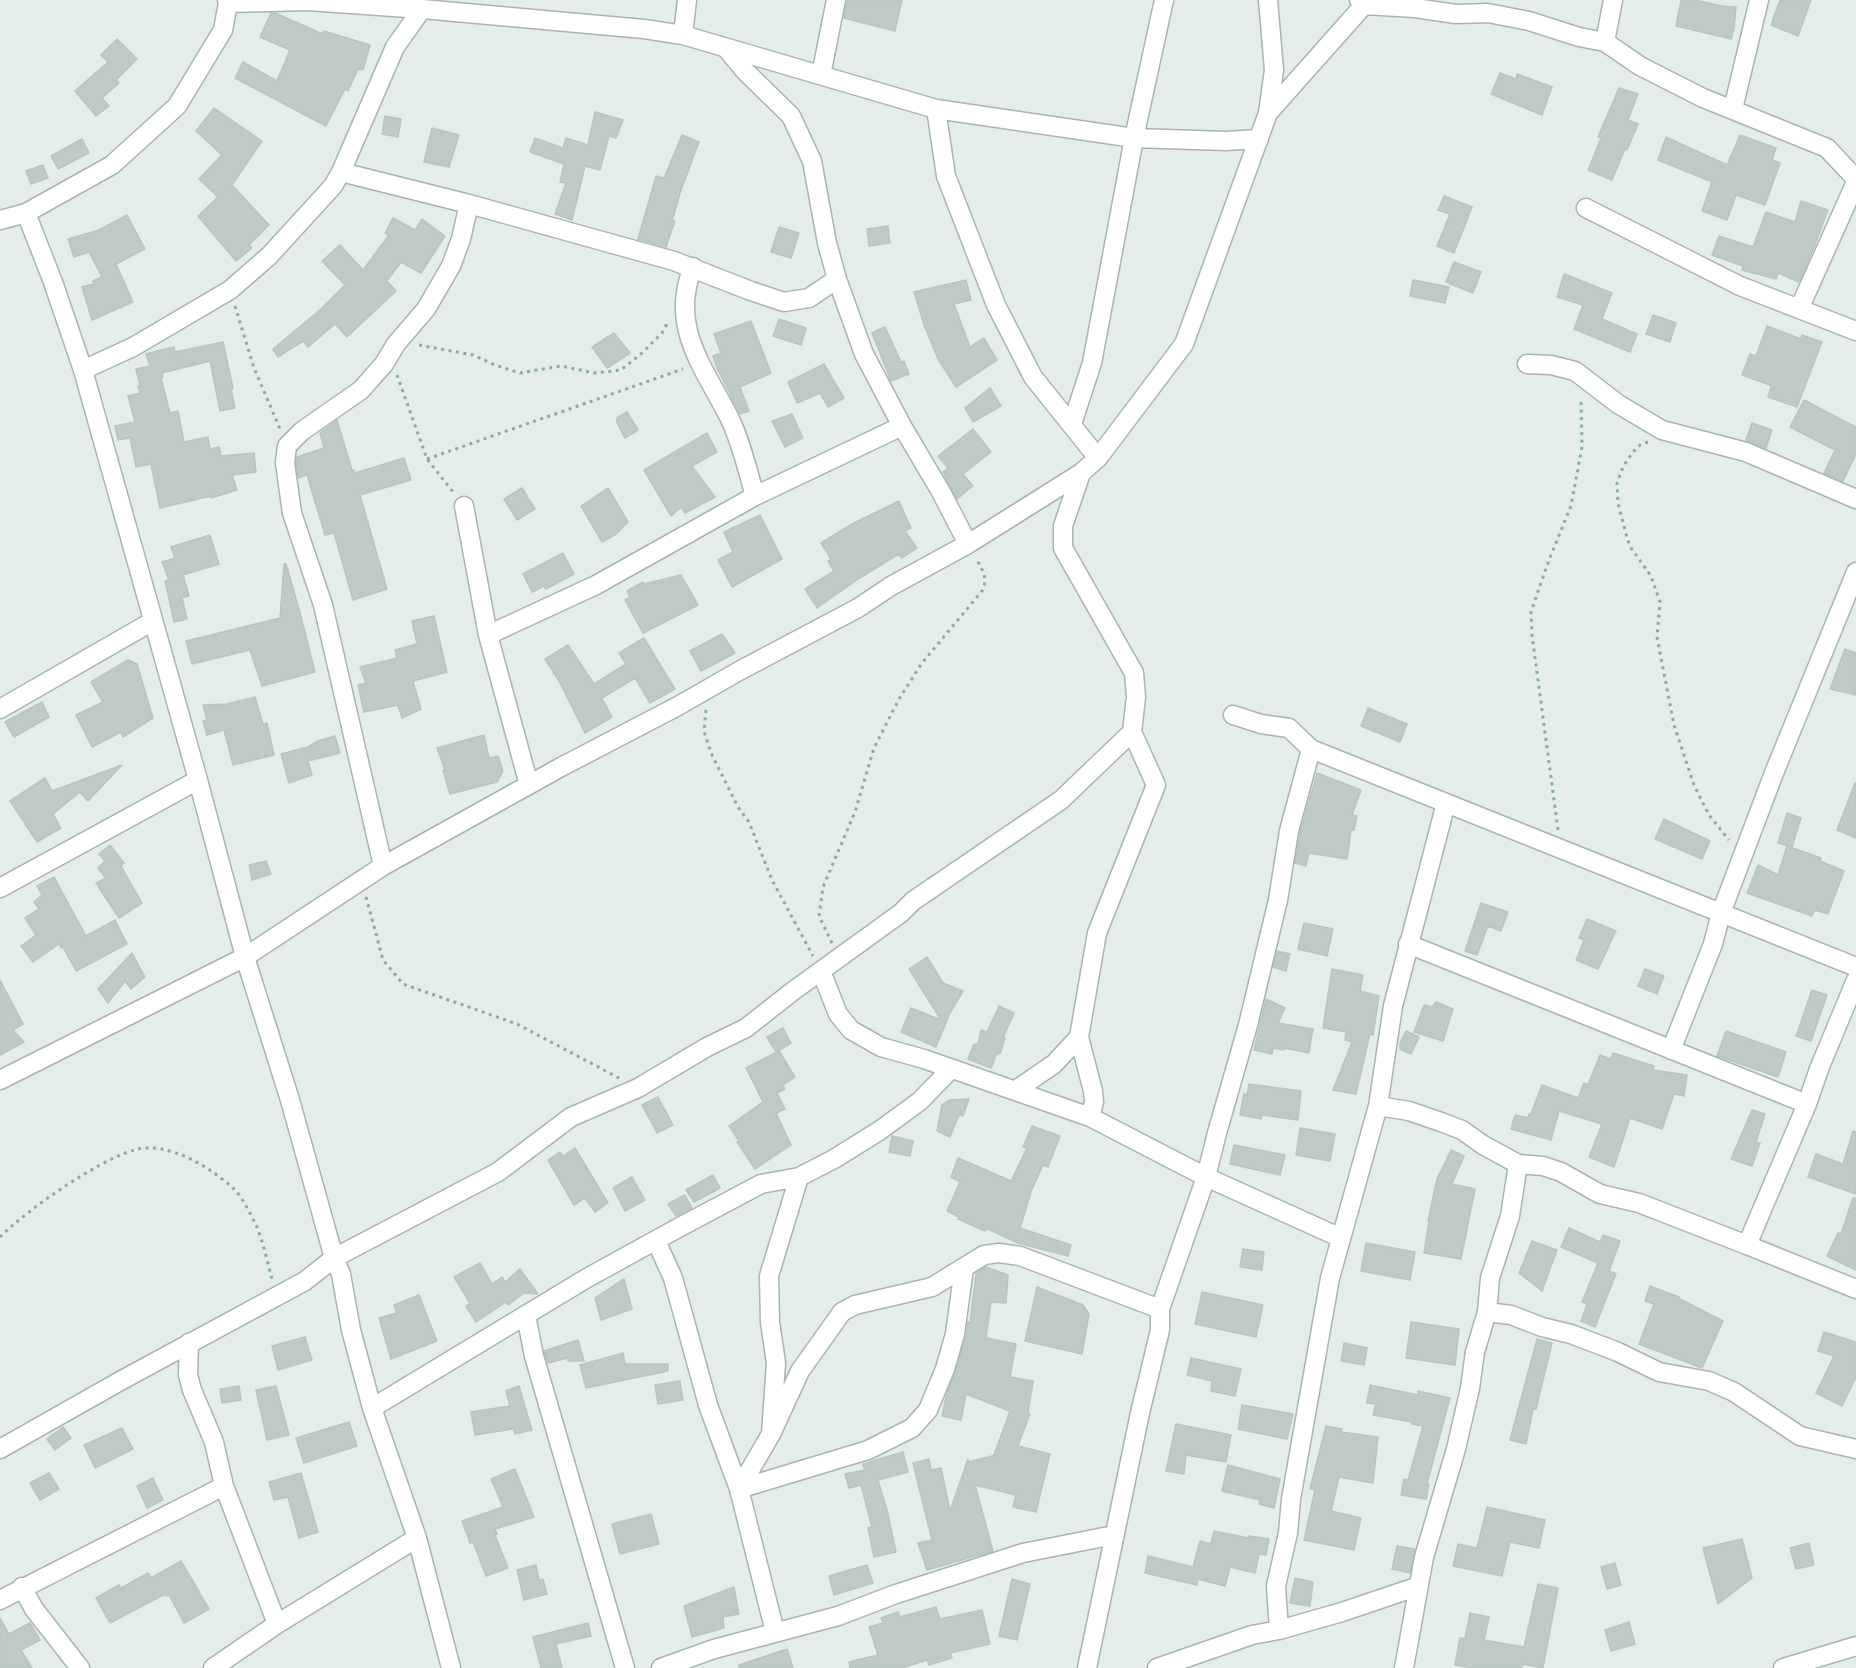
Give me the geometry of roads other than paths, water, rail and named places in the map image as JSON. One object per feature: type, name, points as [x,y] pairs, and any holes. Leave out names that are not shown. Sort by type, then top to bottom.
[{"type":"street","points":[[682,35],[687,0]]},
{"type":"street","points":[[821,75],[836,0]]},
{"type":"street","points":[[1072,424],[1092,363],[1134,138],[1164,0]]},
{"type":"street","points":[[0,1080],[245,957],[383,866],[858,608],[1081,473],[1098,458],[1184,344],[1268,113],[1274,70],[1268,0]]},
{"type":"street","points":[[1605,42],[1613,0]]},
{"type":"street","points":[[1733,109],[1759,0]]},
{"type":"street","points":[[0,220],[26,213],[112,165],[177,106],[223,30],[228,1],[308,1],[644,29],[682,35],[936,109],[1134,138],[1226,141],[1258,139]]},
{"type":"street","points":[[1268,113],[1361,2],[1456,14],[1488,13],[1529,21],[1579,37],[1605,42],[1640,66],[1703,98],[1827,148],[1856,180],[1799,309]]},
{"type":"street","points":[[83,370],[132,346],[230,290],[269,256],[333,186],[395,47],[422,9]]},
{"type":"street","points":[[726,48],[745,71],[791,116],[812,161],[827,243],[837,279],[864,354],[968,543]]},
{"type":"street","points":[[936,109],[946,177],[996,305],[1034,377],[1098,458]]},
{"type":"street","points":[[341,172],[469,204],[693,267],[784,302],[809,298],[837,279]]},
{"type":"street","points":[[383,866],[324,605],[292,513],[285,463],[287,446],[302,431],[361,390],[426,309],[447,273],[461,239],[469,204]]},
{"type":"street","points":[[1586,208],[1740,286],[1856,332]]},
{"type":"street","points":[[26,213],[53,282],[83,370],[245,957],[290,1100],[334,1258],[341,1274],[351,1329],[372,1408],[417,1538],[451,1668]]},
{"type":"street","points":[[693,267],[684,298],[691,339],[699,364],[729,418],[755,496]]},
{"type":"street","points":[[1527,364],[1551,365],[1575,371],[1618,404],[1668,432],[1746,452],[1856,499]]},
{"type":"street","points":[[488,635],[596,585],[755,496],[902,426]]},
{"type":"street","points":[[1081,473],[1063,526],[1063,549],[1134,673],[1136,697],[1132,732],[1156,785],[1097,933],[1079,1037],[1093,1091],[1094,1102],[1090,1117]]},
{"type":"street","points":[[464,506],[488,635],[529,785]]},
{"type":"street","points":[[1671,1050],[1713,944],[1721,913],[1856,572]]},
{"type":"street","points":[[0,709],[153,621]]},
{"type":"street","points":[[1233,715],[1262,724],[1289,728],[1311,749],[1856,967]]},
{"type":"street","points":[[0,1449],[304,1281],[334,1258],[498,1172],[571,1117],[638,1088],[707,1047],[746,1028],[838,958],[901,914],[913,901],[1061,800],[1132,732]]},
{"type":"street","points":[[1087,1668],[1140,1413],[1160,1330],[1160,1309],[1206,1177],[1248,1024],[1276,912],[1289,831],[1311,749]]},
{"type":"street","points":[[0,888],[198,780]]},
{"type":"street","points":[[1279,1630],[1276,1586],[1288,1533],[1291,1499],[1330,1278],[1378,1106],[1393,1006],[1446,803]]},
{"type":"street","points":[[1408,944],[1807,1104]]},
{"type":"street","points":[[821,971],[838,1014],[851,1029],[881,1047],[1016,1090],[1090,1117],[1206,1177],[1341,1238]]},
{"type":"street","points":[[1748,1245],[1856,980]]},
{"type":"street","points":[[1016,1090],[1054,1064],[1079,1037]]},
{"type":"street","points":[[372,1408],[587,1278],[761,1184],[799,1177],[834,1159],[879,1131],[920,1101],[951,1069]]},
{"type":"street","points":[[1378,1106],[1409,1111],[1462,1130],[1483,1145],[1518,1164],[1543,1166],[1561,1172],[1600,1194],[1639,1203],[1856,1289]]},
{"type":"street","points":[[1404,1668],[1432,1527],[1456,1449],[1470,1389],[1475,1353],[1486,1312],[1490,1278],[1509,1216],[1518,1164]]},
{"type":"street","points":[[771,1434],[776,1364],[770,1322],[769,1276],[799,1177]]},
{"type":"street","points":[[656,1241],[674,1278],[708,1404],[739,1489],[775,1632]]},
{"type":"street","points":[[739,1489],[771,1434],[800,1371],[842,1312],[855,1305],[932,1287],[984,1255],[999,1253],[1020,1256],[1160,1309]]},
{"type":"street","points":[[739,1489],[868,1450],[912,1428],[928,1410],[945,1369],[955,1334],[964,1268]]},
{"type":"street","points":[[1486,1312],[1511,1316],[1570,1334],[1618,1352],[1659,1372],[1709,1382],[1734,1392],[1800,1436],[1856,1449]]},
{"type":"street","points":[[526,1315],[534,1356],[625,1668]]},
{"type":"street","points":[[189,1343],[188,1375],[192,1390],[214,1442],[224,1486],[277,1624]]},
{"type":"street","points":[[0,1600],[224,1486]]},
{"type":"street","points":[[662,1668],[714,1649],[838,1616],[896,1594],[1023,1553],[1114,1535]]},
{"type":"street","points":[[213,1668],[277,1624],[417,1538]]},
{"type":"street","points":[[1157,1668],[1252,1635],[1279,1630],[1342,1612],[1419,1586]]},
{"type":"street","points":[[22,1587],[34,1609],[80,1668]]},
{"type":"street","points":[[1784,1668],[1856,1646]]}]
